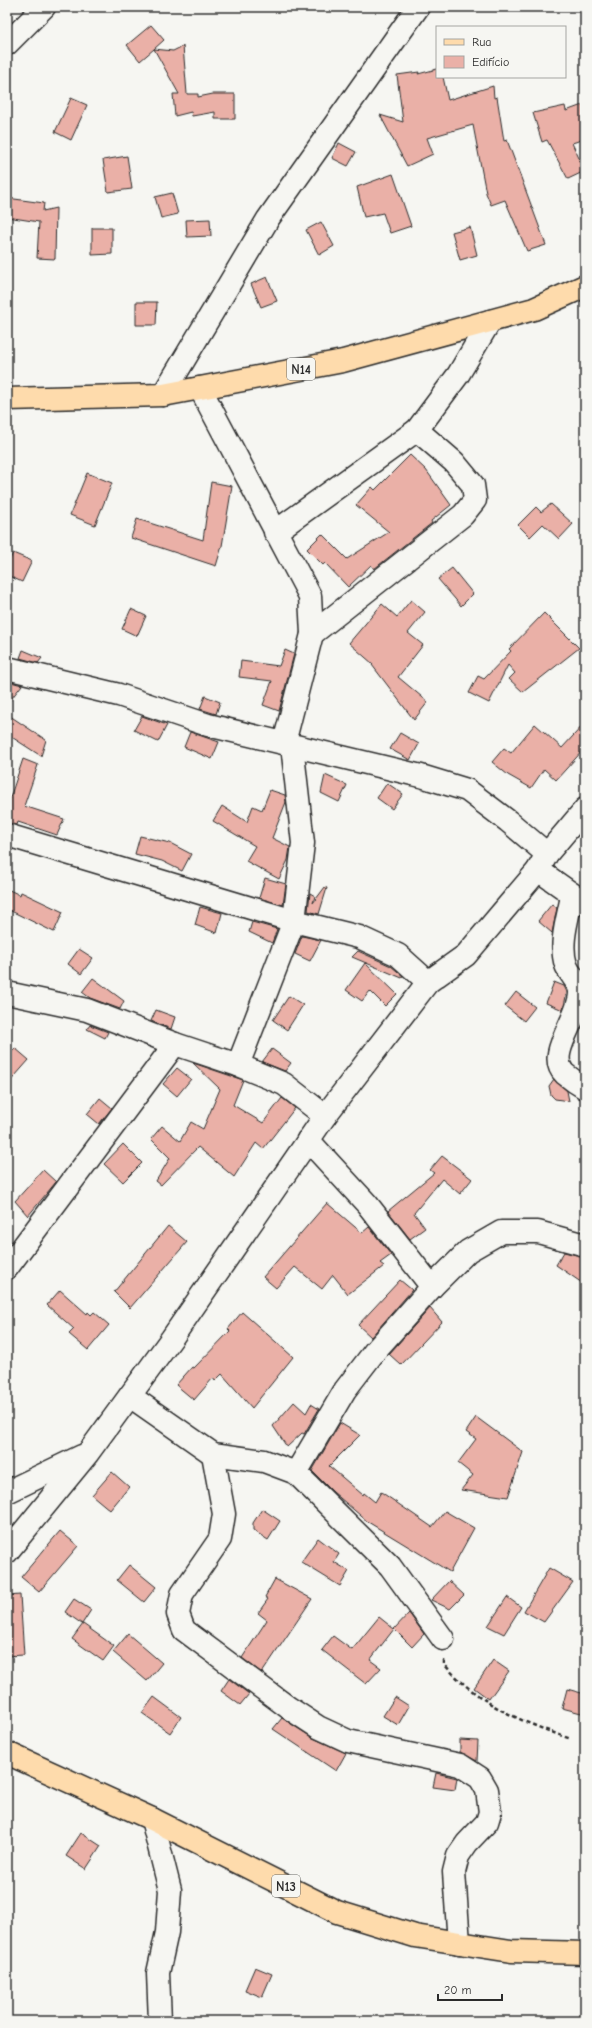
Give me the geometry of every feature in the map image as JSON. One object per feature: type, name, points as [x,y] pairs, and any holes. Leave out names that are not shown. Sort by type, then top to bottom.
[{"type":"main road","name":"N14","points":[[7,399],[163,395],[343,362],[534,309],[585,286]]},
{"type":"main road","name":"N13","points":[[7,1753],[152,1820],[337,1912],[415,1936],[511,1951],[585,1953]]},
{"type":"street","points":[[7,44],[44,7]]},
{"type":"street","points":[[163,395],[268,218],[418,7]]},
{"type":"street","points":[[275,532],[417,430],[458,375],[490,321]]},
{"type":"street","points":[[200,388],[310,596],[312,634],[288,744],[303,843],[294,920],[238,1065]]},
{"type":"street","points":[[312,634],[463,515],[475,500],[473,485],[454,462],[417,430]]},
{"type":"street","points":[[7,668],[119,695],[208,725],[421,776],[467,790],[508,821],[543,862],[579,899],[563,945],[566,966],[580,990],[579,1006],[558,1050],[558,1057],[559,1064],[564,1073],[585,1088]]},
{"type":"street","points":[[7,1552],[88,1453],[130,1396],[325,1116],[428,982],[466,955],[585,809]]},
{"type":"street","points":[[7,835],[294,920],[359,937],[398,954],[428,982]]},
{"type":"street","points":[[7,993],[87,1010],[175,1044],[238,1065],[284,1084],[325,1116]]},
{"type":"street","points":[[7,1268],[175,1044]]},
{"type":"street","points":[[308,1140],[367,1204],[432,1287]]},
{"type":"street","points":[[296,1473],[345,1390],[375,1352],[432,1287],[468,1251],[501,1232],[538,1232],[585,1245]]},
{"type":"street","points":[[130,1396],[213,1454],[264,1461],[296,1473],[390,1566],[443,1639]]},
{"type":"street","points":[[7,1492],[88,1453]]},
{"type":"street","points":[[213,1454],[224,1514],[220,1539],[182,1594],[178,1614],[184,1630],[289,1708],[318,1727],[348,1741],[460,1765],[480,1778],[487,1790],[490,1812],[487,1822],[467,1843],[458,1856],[454,1872],[459,1943]]},
{"type":"street","points":[[152,1820],[170,1890],[167,1932],[158,1974],[160,2021]]},
{"type":"path","points":[[443,1639],[446,1644],[444,1664],[470,1690],[497,1709],[536,1727],[571,1740]]},
{"type":"building","points":[[151,25],[164,40],[140,61],[127,45]]},
{"type":"building","points":[[183,46],[187,94],[198,94],[198,97],[213,94],[235,94],[235,119],[215,119],[215,112],[192,116],[191,112],[175,116],[173,94],[179,94],[154,49],[173,51]]},
{"type":"building","points":[[436,69],[436,78],[443,78],[448,100],[493,86],[494,98],[497,97],[504,141],[507,140],[546,245],[527,251],[505,200],[491,205],[486,193],[473,125],[427,138],[433,154],[407,166],[380,115],[403,122],[397,75],[419,72],[418,74]]},
{"type":"building","points":[[71,98],[87,105],[71,140],[55,132]]},
{"type":"building","points":[[585,104],[585,139],[572,143],[585,171],[568,179],[547,140],[542,142],[533,113],[565,106],[566,111]]},
{"type":"building","points":[[339,143],[356,152],[348,166],[332,158]]},
{"type":"building","points":[[127,156],[132,189],[108,192],[103,160]]},
{"type":"building","points":[[393,174],[411,226],[390,233],[383,213],[364,217],[357,187]]},
{"type":"building","points":[[172,193],[178,214],[161,218],[155,197]]},
{"type":"building","points":[[7,198],[44,203],[43,211],[56,208],[55,259],[37,258],[39,222],[7,217]]},
{"type":"building","points":[[210,219],[211,236],[187,237],[186,220]]},
{"type":"building","points":[[321,222],[334,246],[319,255],[306,230]]},
{"type":"building","points":[[470,227],[477,255],[460,260],[452,232]]},
{"type":"building","points":[[92,228],[112,228],[112,254],[92,255]]},
{"type":"building","points":[[267,277],[277,301],[261,307],[251,284]]},
{"type":"building","points":[[136,302],[157,302],[156,325],[136,325]]},
{"type":"building","points":[[410,455],[426,470],[451,505],[431,521],[432,523],[374,569],[371,565],[348,587],[325,563],[323,565],[307,549],[322,534],[347,559],[389,532],[356,505],[372,487],[375,490]]},
{"type":"building","points":[[87,473],[112,483],[95,525],[70,515]]},
{"type":"building","points":[[211,482],[232,486],[222,546],[216,566],[131,538],[137,519],[203,540]]},
{"type":"building","points":[[551,504],[573,524],[559,539],[543,524],[530,537],[518,525],[536,507],[541,512]]},
{"type":"building","points":[[13,553],[32,561],[22,582],[7,575],[7,565]]},
{"type":"building","points":[[452,568],[473,594],[461,606],[438,579]]},
{"type":"building","points":[[411,600],[425,612],[408,633],[423,645],[398,677],[428,702],[414,720],[372,665],[373,664],[349,643],[382,604],[397,617]]},
{"type":"building","points":[[131,609],[146,616],[137,636],[122,629]]},
{"type":"building","points":[[544,613],[579,648],[523,692],[509,679],[515,673],[508,665],[489,703],[469,693],[478,676],[484,679],[511,651],[509,649]]},
{"type":"building","points":[[23,650],[42,658],[38,663],[20,658]]},
{"type":"building","points":[[285,650],[294,654],[279,711],[263,705],[272,681],[239,677],[241,661],[279,666]]},
{"type":"building","points":[[11,682],[22,685],[8,703],[7,692]]},
{"type":"building","points":[[205,696],[220,702],[216,714],[200,709]]},
{"type":"building","points":[[7,714],[46,740],[41,756],[7,734]]},
{"type":"building","points":[[142,716],[167,725],[158,742],[134,730]]},
{"type":"building","points":[[585,723],[585,748],[556,780],[544,769],[531,788],[508,775],[492,762],[504,748],[511,753],[535,724],[562,748]]},
{"type":"building","points":[[190,732],[219,742],[212,759],[184,747]]},
{"type":"building","points":[[400,733],[419,744],[410,760],[390,749]]},
{"type":"building","points":[[23,759],[38,765],[24,806],[64,819],[57,835],[18,822],[17,825],[7,823],[7,801],[9,801]]},
{"type":"building","points":[[325,775],[347,785],[339,802],[321,793]]},
{"type":"building","points":[[387,783],[403,794],[392,809],[377,798]]},
{"type":"building","points":[[270,790],[285,795],[286,802],[272,838],[290,847],[288,860],[279,879],[246,861],[255,846],[213,821],[222,806],[247,822],[253,806],[262,810]]},
{"type":"building","points":[[140,836],[170,843],[191,854],[182,871],[162,861],[135,854]]},
{"type":"building","points":[[265,878],[286,884],[283,905],[259,898]]},
{"type":"building","points":[[325,887],[327,888],[319,914],[308,911],[310,893],[315,896],[313,903]]},
{"type":"building","points":[[7,889],[20,895],[21,892],[63,912],[54,932],[7,909]]},
{"type":"building","points":[[552,904],[557,908],[552,933],[538,921]]},
{"type":"building","points":[[200,907],[222,913],[217,933],[195,925]]},
{"type":"building","points":[[252,922],[277,929],[272,943],[249,932]]},
{"type":"building","points":[[302,936],[321,940],[310,961],[295,954]]},
{"type":"building","points":[[79,949],[93,958],[81,974],[68,964]]},
{"type":"building","points":[[358,951],[391,966],[403,976],[402,978],[352,957]]},
{"type":"building","points":[[365,963],[397,994],[385,1006],[370,991],[362,1001],[346,990]]},
{"type":"building","points":[[93,978],[124,1001],[120,1009],[90,998],[82,992]]},
{"type":"building","points":[[554,982],[564,986],[567,992],[563,1010],[546,1003]]},
{"type":"building","points":[[516,992],[535,1007],[524,1021],[505,1006]]},
{"type":"building","points":[[289,996],[303,1005],[287,1030],[273,1020]]},
{"type":"building","points":[[156,1010],[175,1017],[171,1029],[151,1021]]},
{"type":"building","points":[[90,1025],[108,1032],[105,1038],[87,1029]]},
{"type":"building","points":[[15,1048],[29,1060],[7,1085],[7,1057]]},
{"type":"building","points":[[272,1049],[291,1063],[285,1071],[262,1062]]},
{"type":"building","points":[[193,1063],[243,1080],[233,1105],[263,1123],[282,1098],[295,1108],[263,1149],[256,1143],[234,1177],[198,1147],[161,1185],[156,1181],[170,1158],[151,1139],[162,1126],[180,1141],[191,1122],[203,1129],[220,1089]]},
{"type":"building","points":[[177,1068],[191,1079],[177,1096],[163,1084]]},
{"type":"building","points":[[554,1079],[567,1091],[569,1101],[555,1099],[551,1095],[549,1086]]},
{"type":"building","points":[[100,1098],[112,1108],[99,1124],[87,1114]]},
{"type":"building","points":[[123,1144],[142,1163],[123,1182],[104,1164]]},
{"type":"building","points":[[442,1156],[472,1179],[460,1194],[442,1179],[414,1213],[425,1228],[410,1239],[388,1211],[434,1173],[430,1170]]},
{"type":"building","points":[[43,1170],[56,1182],[28,1216],[15,1201]]},
{"type":"building","points":[[327,1203],[362,1233],[369,1227],[391,1255],[380,1263],[384,1266],[348,1294],[333,1275],[322,1289],[295,1267],[276,1288],[263,1277]]},
{"type":"building","points":[[168,1226],[187,1242],[130,1308],[114,1292]]},
{"type":"building","points":[[564,1252],[585,1257],[585,1285],[556,1265]]},
{"type":"building","points":[[400,1280],[412,1290],[371,1337],[358,1325]]},
{"type":"building","points":[[60,1290],[87,1314],[88,1312],[91,1315],[94,1312],[109,1325],[88,1350],[69,1334],[74,1329],[47,1305]]},
{"type":"building","points":[[430,1308],[442,1322],[401,1365],[389,1354]]},
{"type":"building","points":[[242,1312],[293,1357],[252,1408],[222,1374],[215,1381],[213,1378],[194,1400],[176,1385],[192,1367],[194,1368],[230,1331],[228,1329]]},
{"type":"building","points":[[294,1402],[306,1413],[311,1404],[319,1409],[304,1434],[302,1433],[287,1447],[273,1426]]},
{"type":"building","points":[[476,1417],[523,1452],[508,1497],[461,1490],[473,1475],[458,1463],[476,1439],[466,1432]]},
{"type":"building","points":[[340,1423],[360,1435],[329,1466],[363,1495],[364,1493],[375,1502],[381,1492],[432,1527],[445,1511],[474,1528],[450,1572],[368,1522],[333,1492],[312,1471]]},
{"type":"building","points":[[112,1472],[129,1487],[110,1510],[92,1495]]},
{"type":"building","points":[[262,1509],[280,1521],[268,1540],[253,1530],[253,1523]]},
{"type":"building","points":[[60,1531],[78,1546],[39,1592],[21,1577]]},
{"type":"building","points":[[318,1538],[339,1554],[334,1562],[349,1571],[340,1586],[301,1562]]},
{"type":"building","points":[[129,1565],[156,1587],[144,1602],[117,1580]]},
{"type":"building","points":[[549,1568],[573,1582],[544,1622],[524,1611]]},
{"type":"building","points":[[275,1579],[312,1599],[262,1673],[242,1658],[267,1620],[258,1613],[268,1599],[265,1597]]},
{"type":"building","points":[[449,1581],[464,1595],[450,1609],[431,1600]]},
{"type":"building","points":[[20,1595],[24,1655],[7,1656],[7,1596]]},
{"type":"building","points":[[507,1597],[521,1607],[504,1634],[488,1626]]},
{"type":"building","points":[[74,1599],[91,1610],[82,1624],[65,1612]]},
{"type":"building","points":[[409,1613],[424,1634],[412,1647],[394,1629]]},
{"type":"building","points":[[379,1617],[394,1629],[370,1660],[381,1668],[366,1684],[322,1650],[333,1636],[352,1650]]},
{"type":"building","points":[[83,1624],[114,1646],[103,1661],[72,1639]]},
{"type":"building","points":[[128,1634],[162,1663],[147,1681],[113,1652]]},
{"type":"building","points":[[493,1660],[509,1671],[489,1699],[474,1688]]},
{"type":"building","points":[[229,1679],[249,1694],[240,1705],[221,1691]]},
{"type":"building","points":[[567,1689],[585,1694],[585,1714],[562,1708]]},
{"type":"building","points":[[154,1697],[181,1717],[170,1733],[142,1713]]},
{"type":"building","points":[[395,1697],[409,1706],[398,1725],[383,1716]]},
{"type":"building","points":[[282,1718],[313,1738],[346,1753],[336,1771],[273,1729]]},
{"type":"building","points":[[460,1740],[478,1741],[477,1761],[460,1752]]},
{"type":"building","points":[[436,1773],[457,1778],[455,1790],[433,1787]]},
{"type":"building","points":[[81,1833],[101,1846],[86,1869],[66,1856]]},
{"type":"building","points":[[255,1967],[272,1974],[262,1997],[245,1990]]}]
